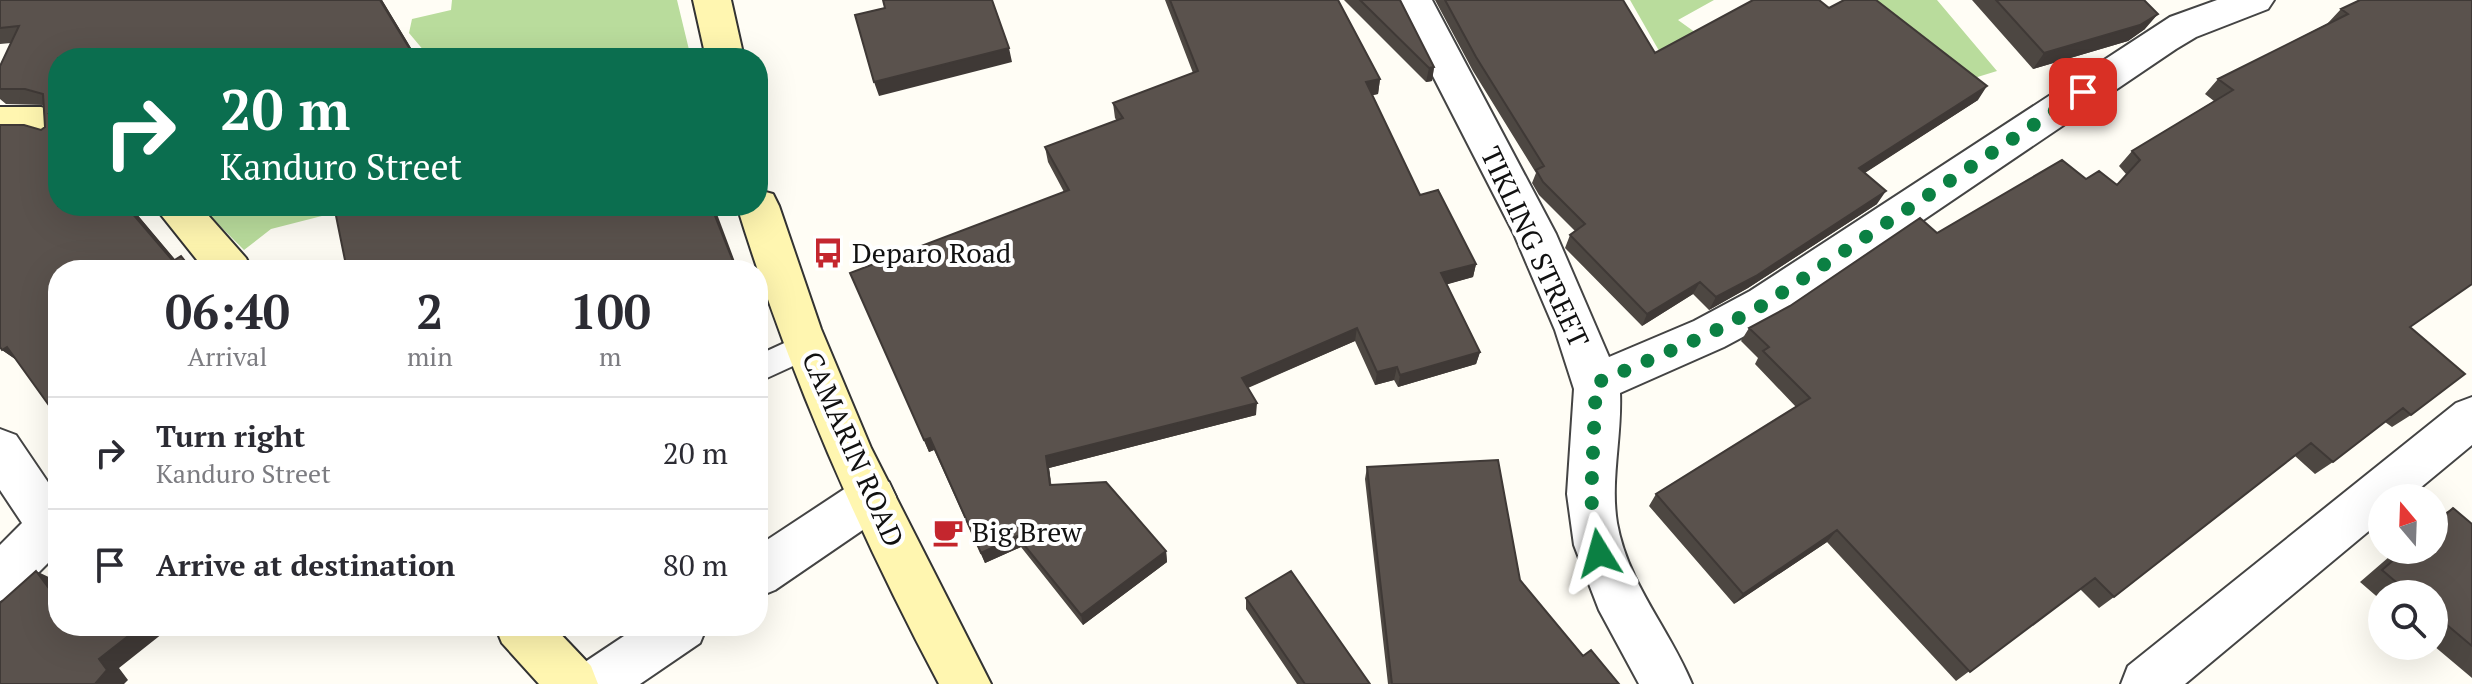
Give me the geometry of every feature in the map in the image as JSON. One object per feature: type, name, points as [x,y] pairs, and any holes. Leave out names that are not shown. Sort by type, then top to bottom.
[{"type":"main road","points":[[712,0],[723,48]]},
{"type":"main road","points":[[0,122],[48,124]]},
{"type":"main road","points":[[184,216],[222,260]]},
{"type":"main road","name":"CAMARIN ROAD","points":[[761,216],[806,346],[872,497],[966,684]]},
{"type":"main road","points":[[529,636],[573,684]]},
{"type":"street","name":"TIKLING STREET","points":[[1413,0],[1552,271],[1596,383],[1591,498],[1599,553],[1623,609],[1667,684]]},
{"type":"street","points":[[1596,383],[1709,334],[1765,304],[2169,14],[2255,0]]},
{"type":"street","points":[[2146,684],[2472,417]]},
{"type":"street","points":[[0,450],[48,514]]},
{"type":"street","points":[[768,567],[872,497]]},
{"type":"street","points":[[0,578],[48,528]]},
{"type":"street","points":[[597,684],[667,636]]},
{"type":"lane","points":[[768,364],[806,346]]},
{"type":"green space","points":[[452,0],[677,0],[689,48],[422,48],[409,33],[412,19],[451,10]]},
{"type":"green space","points":[[1630,0],[1714,0],[1678,20],[1717,48],[1670,70]]},
{"type":"green space","points":[[1860,0],[1937,0],[1997,71],[1971,79]]},
{"type":"green space","points":[[210,216],[322,216],[271,229],[244,250]]},
{"type":"building","points":[[0,0],[380,0],[409,48],[48,48],[48,216],[135,216],[172,260],[48,260],[48,404],[7,347],[2,350],[0,347],[0,125],[24,125],[41,130],[45,127],[43,94],[25,89],[0,89],[0,66],[19,26],[0,28]]},
{"type":"building","points":[[883,0],[992,0],[1009,48],[874,82],[855,15],[885,8]]},
{"type":"building","points":[[1170,0],[1338,0],[1380,79],[1366,82],[1420,195],[1438,190],[1476,264],[1441,273],[1480,352],[1400,375],[1397,367],[1377,372],[1357,328],[1242,378],[1257,403],[1046,456],[1050,485],[1106,482],[1166,551],[1081,615],[1017,536],[981,553],[930,438],[924,440],[850,273],[1069,190],[1045,147],[1123,118],[1113,103],[1198,71]]},
{"type":"building","points":[[1360,0],[1400,0],[1434,67],[1429,68]]},
{"type":"building","points":[[1445,0],[1623,0],[1655,53],[1753,0],[1819,0],[1829,8],[1844,0],[1876,0],[1987,86],[1859,168],[1886,191],[1756,276],[1716,297],[1700,282],[1647,314],[1570,235],[1585,224],[1543,182],[1536,170],[1544,166],[1476,57]]},
{"type":"building","points":[[1996,0],[2144,0],[2158,14],[2140,25],[2044,53]]},
{"type":"building","points":[[2360,0],[2472,0],[2472,284],[2410,327],[2465,374],[2411,415],[2403,408],[2333,462],[2311,443],[2114,597],[2095,578],[1970,672],[1837,530],[1743,594],[1656,494],[1810,398],[1763,351],[1769,347],[1749,328],[1790,306],[1920,218],[1937,233],[2062,160],[2086,179],[2099,171],[2117,185],[2140,160],[2132,151],[2233,90],[2218,79],[2348,14],[2341,9]]},
{"type":"building","points":[[336,216],[715,216],[733,260],[345,260]]},
{"type":"building","points":[[1498,460],[1520,580],[1583,656],[1591,650],[1619,684],[1392,684],[1367,467]]},
{"type":"building","points":[[2453,508],[2472,524],[2472,646],[2448,626],[2448,580],[2394,580],[2382,570],[2389,564],[2448,564],[2448,512]]},
{"type":"building","points":[[36,571],[48,587],[48,636],[128,636],[99,659],[107,670],[95,684],[0,684],[0,603]]},
{"type":"building","points":[[1291,571],[1370,684],[1305,684],[1246,598]]},
{"type":"place","name":"Deparo Road","points":[[828,253]]},
{"type":"place","name":"Big Brew","points":[[948,532]]},
{"type":"route","points":[[1599,553],[1591,498],[1596,383],[1709,334],[1765,304],[2083,92]]}]
